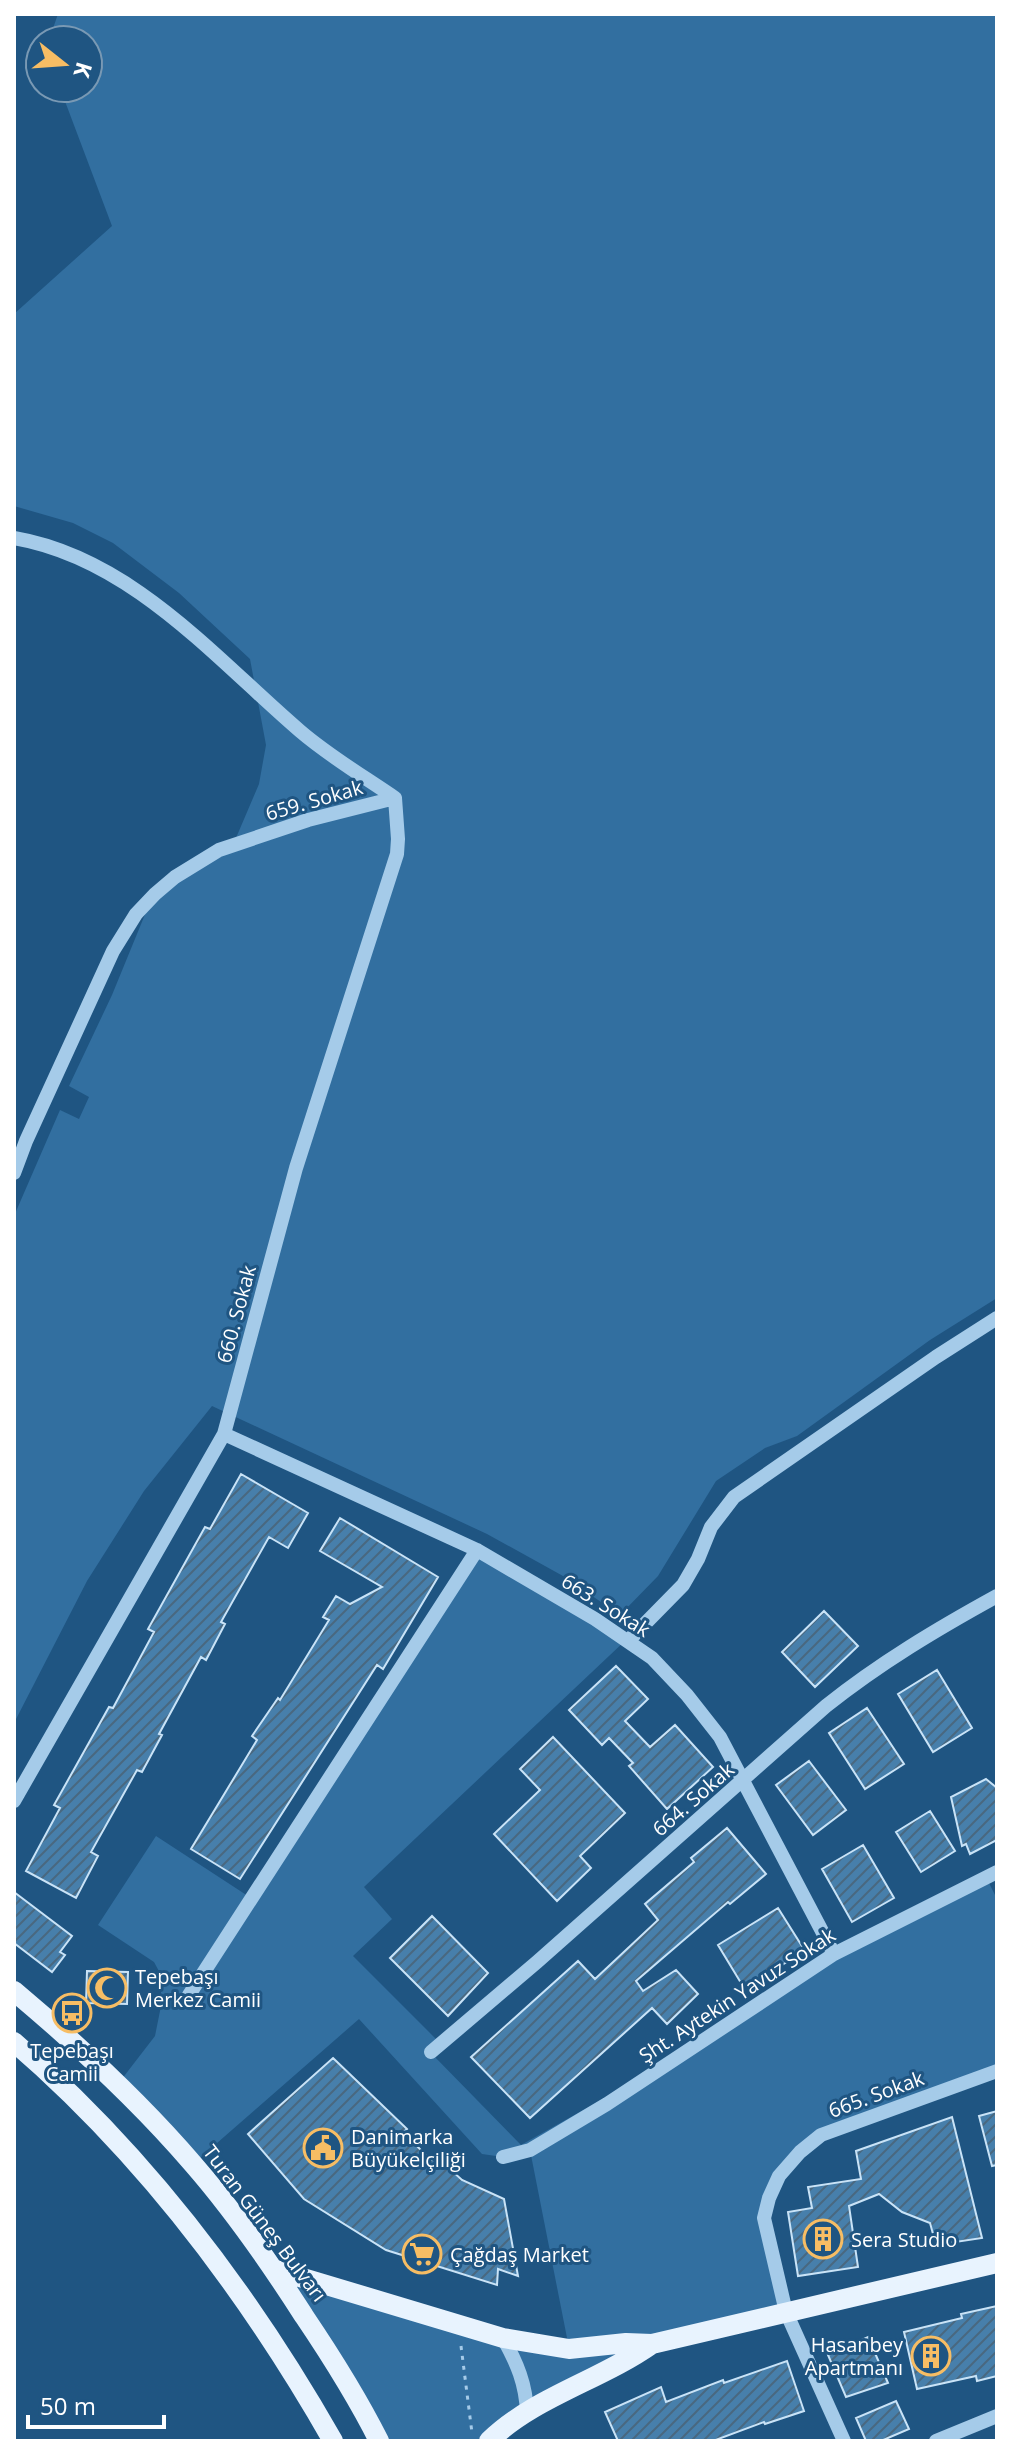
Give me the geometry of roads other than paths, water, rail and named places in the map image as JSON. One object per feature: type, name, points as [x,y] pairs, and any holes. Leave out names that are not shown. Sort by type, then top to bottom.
[{"type":"main road","name":"Turan Güneş Bulvarı","points":[[14,1991],[98,2064],[167,2135],[225,2203],[273,2269],[343,2376],[379,2441]]},
{"type":"main road","points":[[14,2042],[128,2153],[186,2220],[235,2284],[333,2441]]},
{"type":"main road","points":[[273,2269],[458,2326],[503,2338],[569,2349],[626,2343],[652,2344],[997,2263]]},
{"type":"main road","points":[[489,2441],[527,2413],[626,2363],[652,2344]]},
{"type":"street","name":"659. Sokak","points":[[14,538],[70,553],[110,572],[177,621],[303,734],[395,798]]},
{"type":"street","name":"659. Sokak","points":[[14,1173],[113,951],[136,914],[155,894],[175,877],[219,850],[308,820],[395,798]]},
{"type":"street","name":"660. Sokak","points":[[14,1801],[224,1434],[296,1168],[397,854],[395,798]]},
{"type":"street","points":[[629,1640],[683,1585],[711,1527],[734,1497],[997,1318]]},
{"type":"street","name":"663. Sokak","points":[[224,1434],[477,1550],[629,1640],[652,1658],[720,1737],[834,1954]]},
{"type":"street","points":[[189,1995],[477,1550]]},
{"type":"street","name":"664. Sokak","points":[[431,2052],[826,1706],[875,1668],[938,1628],[997,1596]]},
{"type":"street","name":"Şht. Aytekin Yavuz Sokak","points":[[503,2157],[530,2150],[607,2104],[834,1954],[997,1872]]},
{"type":"street","name":"665. Sokak","points":[[844,2441],[786,2312],[764,2218],[769,2198],[779,2176],[800,2152],[821,2135],[997,2071]]},
{"type":"street","points":[[503,2338],[521,2375],[527,2413]]},
{"type":"street","points":[[936,2441],[997,2416]]},
{"type":"place","name":"Tepebaşı Merkez Camii","points":[[107,1988]]},
{"type":"place","name":"Tepebaşı Camii","points":[[72,2013]]},
{"type":"place","name":"Danimarka Büyükelçiliği","points":[[323,2148]]},
{"type":"place","name":"Sera Studio","points":[[823,2239]]},
{"type":"place","name":"Çağdaş Market","points":[[422,2254]]},
{"type":"place","name":"Hasanbey Apartmanı","points":[[931,2356]]}]
